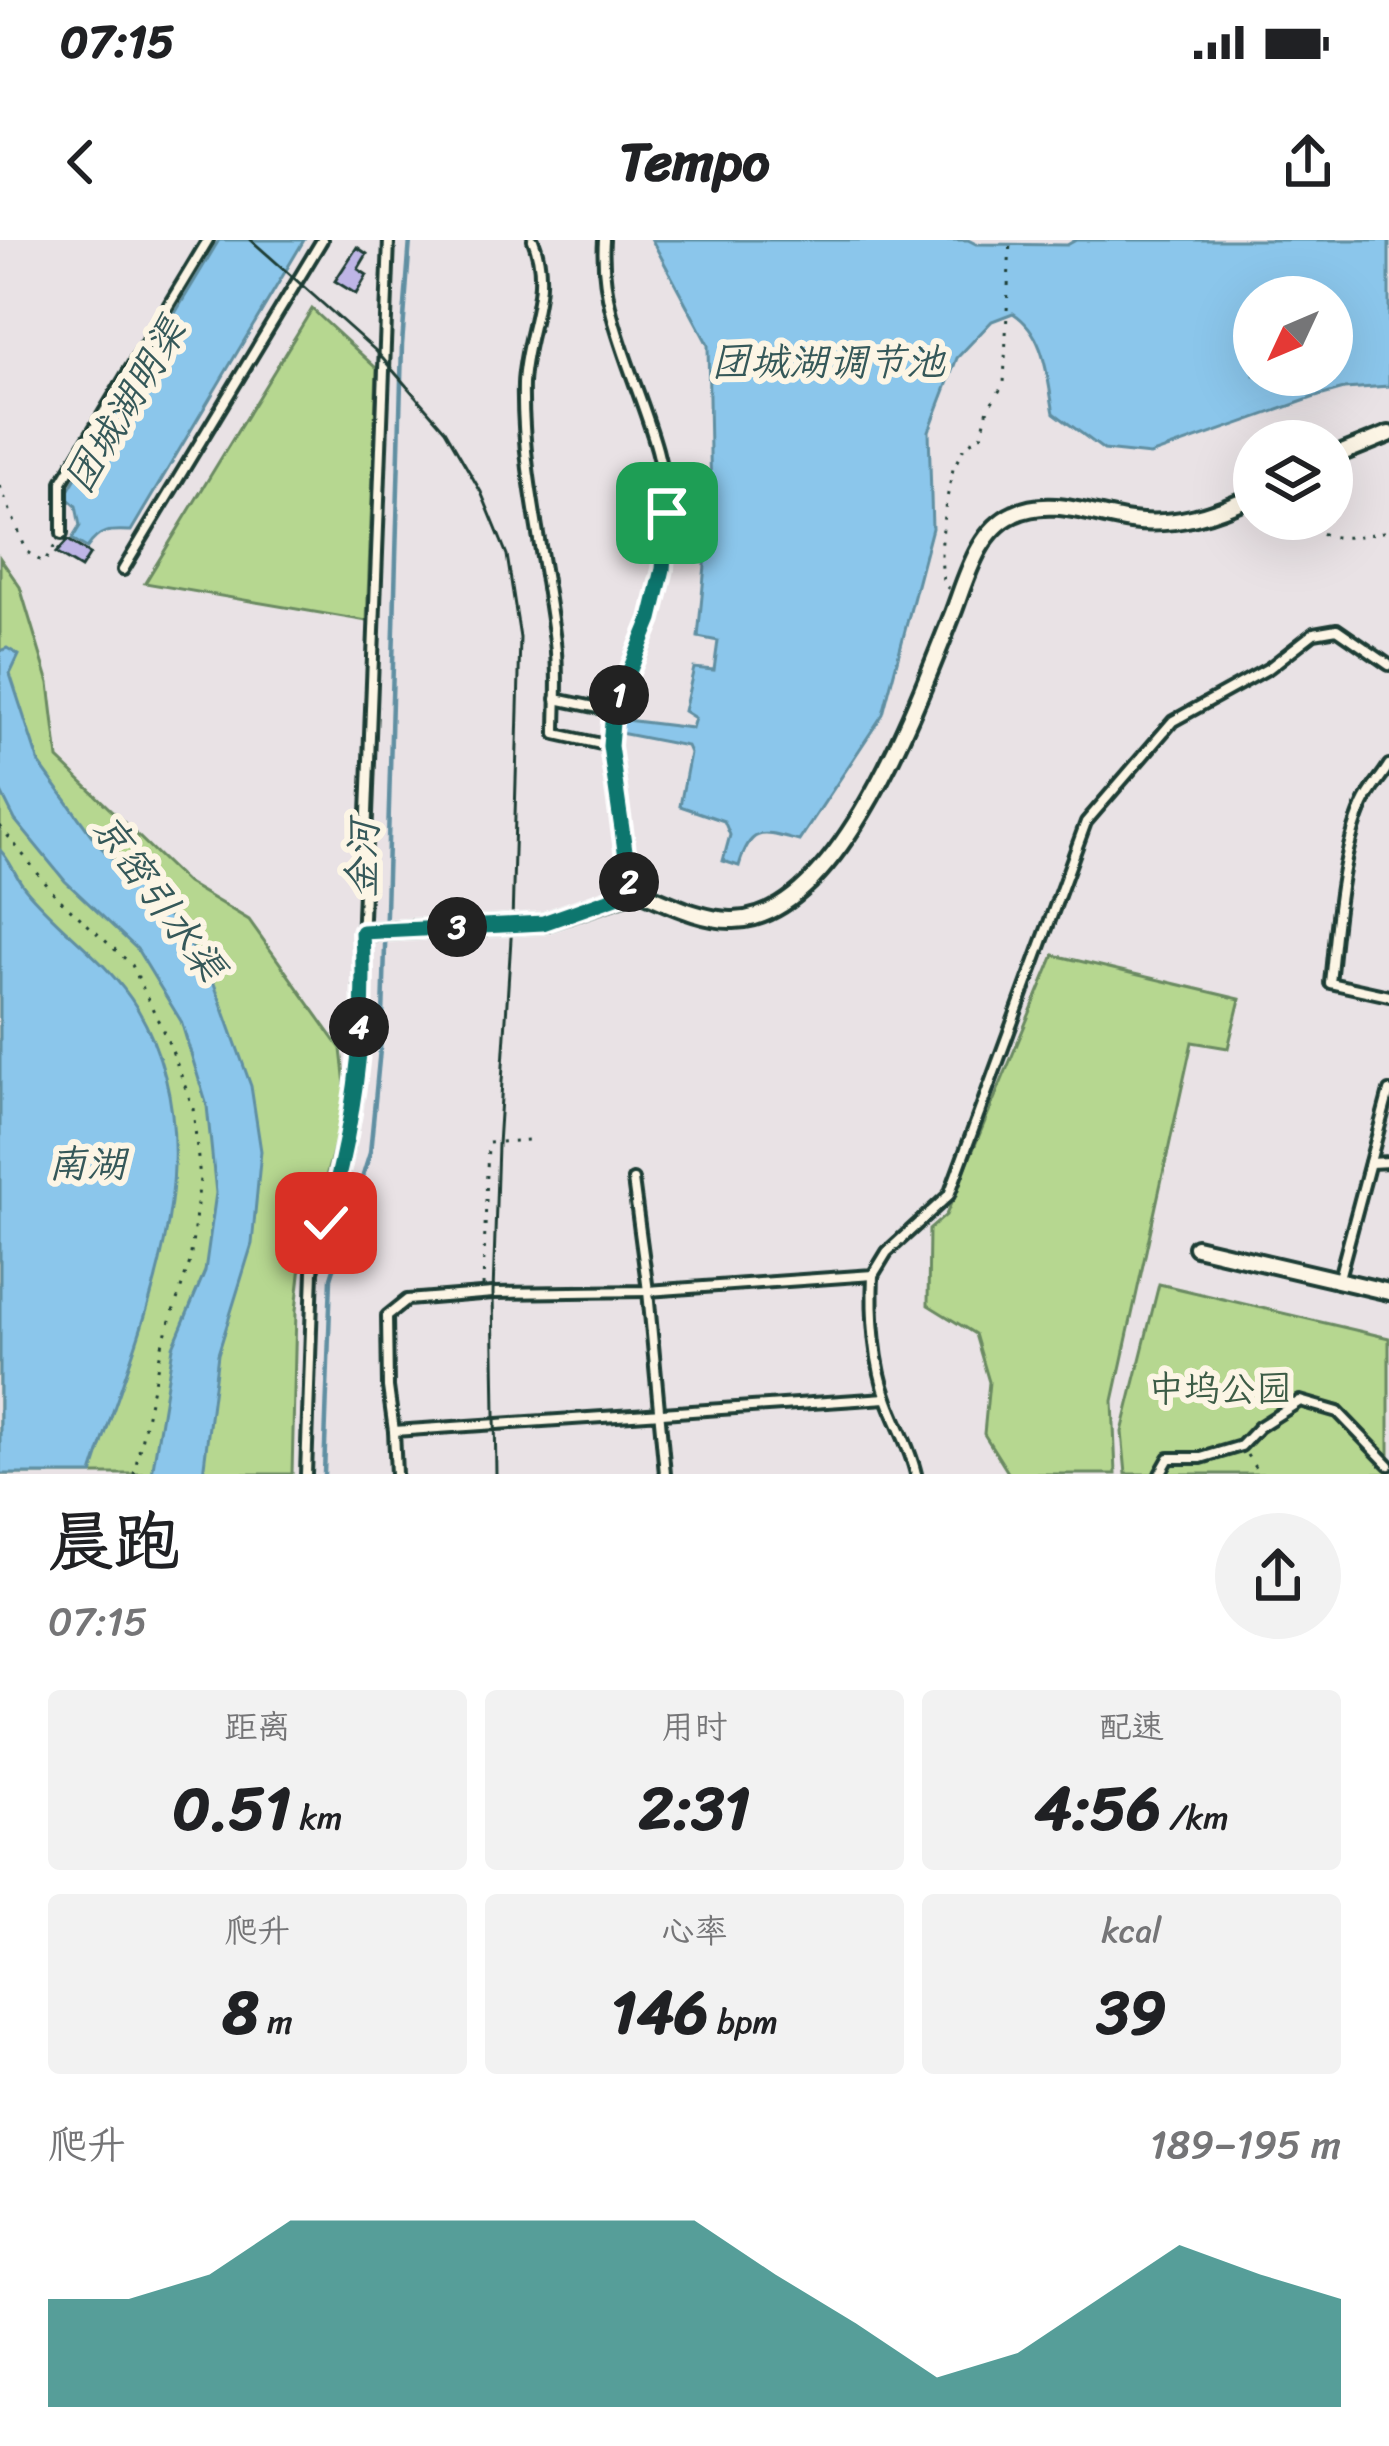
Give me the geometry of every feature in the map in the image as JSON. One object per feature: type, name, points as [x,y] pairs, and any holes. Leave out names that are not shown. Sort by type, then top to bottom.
[{"type":"street","points":[[1353,449],[1389,434]]},
{"type":"street","points":[[368,932],[543,923],[638,891],[688,911],[734,920],[769,913],[800,893],[855,823],[886,772],[980,546],[1012,514],[1055,506],[1134,522],[1184,522],[1233,502]]},
{"type":"street","points":[[1196,1247],[1389,1292]]},
{"type":"lane","points":[[62,534],[62,482],[208,240]]},
{"type":"lane","points":[[123,570],[322,240]]},
{"type":"lane","points":[[306,1474],[313,1271],[356,1100],[368,932],[389,240]]},
{"type":"lane","points":[[533,240],[542,264],[541,287],[523,384],[556,647],[556,734],[610,746]]},
{"type":"lane","points":[[604,240],[608,295],[663,477],[667,513],[663,569],[651,619],[613,711],[610,746],[631,892]]},
{"type":"lane","points":[[916,1474],[911,1450],[886,1398],[871,1306],[873,1275],[886,1252],[949,1195],[1086,822],[1173,722],[1269,668],[1314,633],[1337,629],[1389,665]]},
{"type":"lane","points":[[556,699],[613,711]]},
{"type":"lane","points":[[1389,765],[1363,804],[1339,902],[1330,983],[1389,996]]},
{"type":"lane","points":[[1339,1280],[1389,1091]]},
{"type":"lane","points":[[1370,1163],[1389,1162]]},
{"type":"lane","points":[[633,1180],[649,1291],[665,1474]]},
{"type":"lane","points":[[396,1474],[387,1316],[407,1300],[649,1291],[873,1275]]},
{"type":"lane","points":[[394,1431],[886,1398]]},
{"type":"lane","points":[[1160,1474],[1169,1457],[1201,1458],[1241,1446],[1259,1427],[1300,1401],[1338,1412],[1389,1465]]},
{"type":"path","points":[[958,600],[943,583],[944,513],[953,469],[964,447],[982,434],[988,408],[1004,384],[1010,240]]},
{"type":"path","points":[[0,486],[26,552],[44,563],[62,534]]},
{"type":"path","points":[[1353,537],[1389,531]]},
{"type":"path","points":[[0,826],[56,896],[132,965],[193,1108],[200,1179],[190,1262],[163,1341],[134,1474]]},
{"type":"path","points":[[483,1294],[488,1143],[528,1140]]},
{"type":"path","points":[[1241,1446],[1259,1474]]},
{"type":"green space","points":[[312,309],[377,369],[367,621],[145,583]]},
{"type":"green space","points":[[0,558],[20,587],[49,683],[58,759],[187,883],[249,920],[341,1049],[347,1102],[301,1265],[292,1474],[0,1474]]},
{"type":"green space","points":[[1054,955],[1240,999],[1228,1048],[1192,1042],[1113,1401],[1116,1474],[1009,1474],[984,1434],[989,1382],[975,1334],[928,1305],[929,1230],[946,1215]]},
{"type":"green space","name":"中坞公园","points":[[1159,1284],[1389,1338],[1389,1474],[1126,1474],[1122,1432]]},
{"type":"water","name":"团城湖明渠","points":[[219,240],[304,240],[131,531],[106,532],[87,548],[72,539],[80,526],[76,506],[65,496]]},
{"type":"water","name":"团城湖调节池","points":[[652,240],[968,240],[1067,245],[1076,240],[1389,240],[1389,386],[1353,388],[1353,276],[1233,276],[1233,396],[1319,396],[1249,420],[1233,420],[1233,426],[1150,455],[1104,450],[1054,413],[1043,358],[1032,333],[1013,313],[992,321],[957,358],[929,431],[932,528],[883,714],[799,841],[760,835],[748,844],[739,866],[723,861],[730,835],[724,821],[680,806],[690,753],[687,746],[615,732],[617,719],[692,728],[695,718],[684,711],[694,668],[714,670],[718,641],[698,637],[711,504],[708,345]]},
{"type":"water","points":[[7,648],[19,655],[10,674],[39,763],[97,843],[177,925],[212,978],[251,1086],[261,1151],[252,1244],[218,1354],[203,1474],[152,1474],[173,1347],[205,1271],[216,1193],[207,1106],[181,1021],[137,949],[65,881],[15,820],[0,790],[0,651]]},
{"type":"water","name":"南湖","points":[[0,850],[25,888],[112,975],[137,1008],[162,1065],[173,1123],[173,1182],[164,1242],[92,1474],[0,1474]]},
{"type":"building","points":[[357,247],[367,254],[358,269],[367,275],[356,294],[335,281]]},
{"type":"building","points":[[68,540],[90,554],[81,568],[56,553]]},
{"type":"waterway","name":"金河","points":[[324,1474],[331,1278],[370,1153],[383,1018],[402,345],[410,240]]},
{"type":"tram line","points":[[251,240],[376,351],[445,430],[481,492],[507,555],[520,638],[512,923],[493,1293],[496,1474]]},
{"type":"route","points":[[326,1223],[356,1100],[362,932],[543,923],[631,892],[610,746],[613,711],[651,619],[663,569],[667,513]]},
{"type":"water label","name":"京密引水渠","points":[[159,897]]}]
